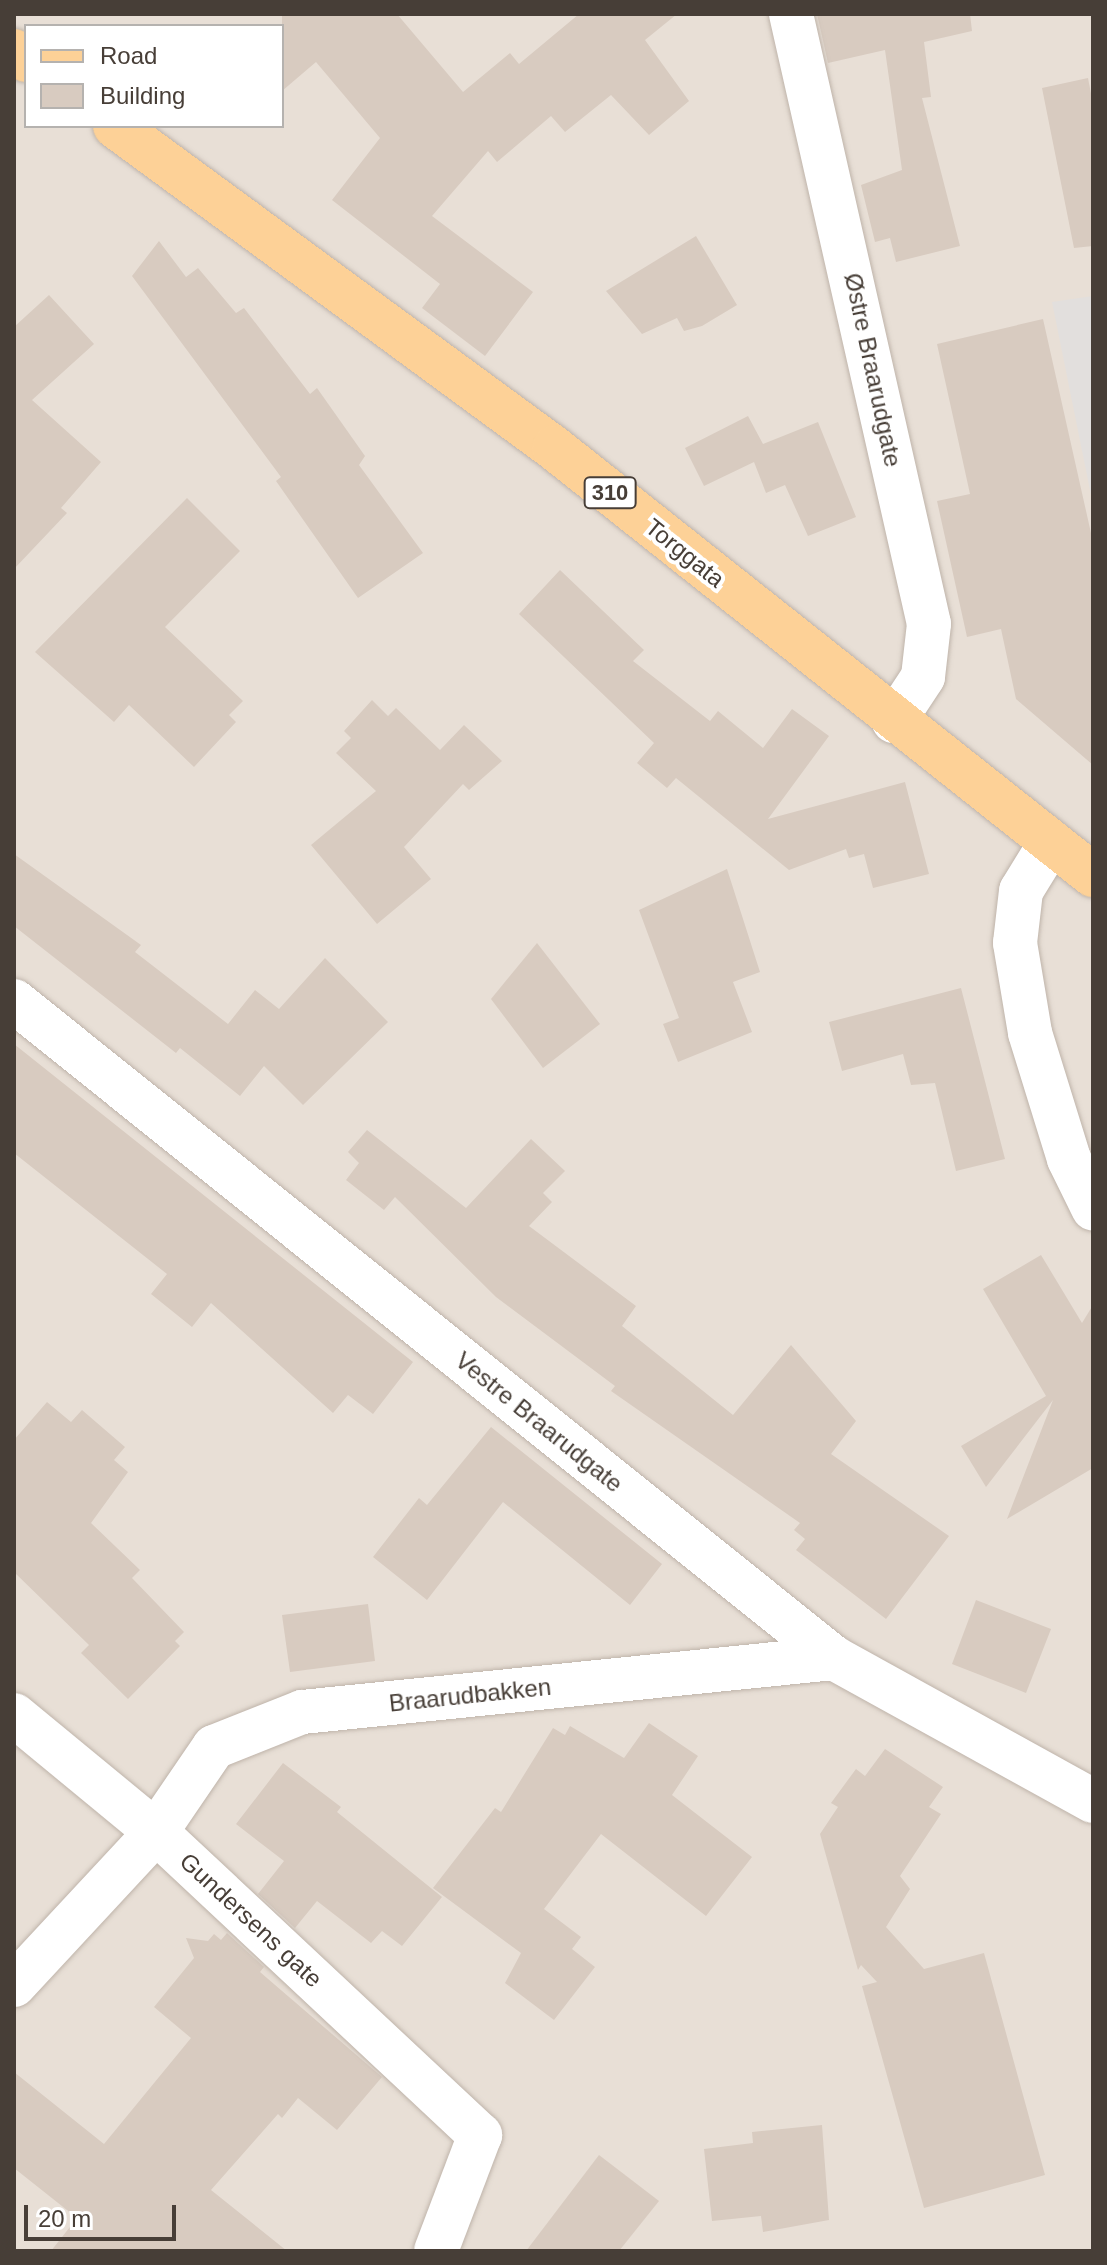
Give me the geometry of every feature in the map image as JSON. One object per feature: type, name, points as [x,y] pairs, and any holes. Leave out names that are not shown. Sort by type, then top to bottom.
[{"type":"main road","name":"Torggata","points":[[118,128],[554,448],[894,721],[1093,875]]},
{"type":"street","name":"Østre Braarudgate","points":[[791,14],[929,624],[923,677],[894,721]]},
{"type":"street","points":[[1051,842],[1021,891],[1015,943],[1030,1033],[1069,1159],[1093,1208]]},
{"type":"street","name":"Vestre Braarudgate","points":[[14,1001],[834,1658],[1093,1801]]},
{"type":"street","name":"Braarudbakken","points":[[14,1985],[156,1832],[214,1747],[302,1712],[834,1658]]},
{"type":"street","name":"Gundersens gate","points":[[14,1715],[156,1832],[480,2135],[436,2251]]},
{"type":"shaded area","points":[[14,14],[1093,14],[1093,2251],[14,2251]]},
{"type":"shaded area","points":[[1093,296],[1093,505],[1052,302]]},
{"type":"building","points":[[282,14],[397,14],[463,92],[510,53],[519,64],[579,14],[677,14],[645,40],[689,101],[649,135],[611,95],[565,132],[551,116],[497,162],[488,151],[432,216],[533,292],[485,356],[422,308],[440,284],[332,200],[380,138],[316,62],[284,89]]},
{"type":"building","points":[[817,14],[970,14],[972,31],[924,42],[931,97],[922,98],[960,246],[896,262],[890,238],[875,242],[861,185],[902,170],[885,50],[828,63]]},
{"type":"building","points":[[1088,78],[1093,104],[1093,246],[1074,248],[1042,88]]},
{"type":"building","points":[[696,236],[737,305],[702,326],[684,331],[677,318],[642,334],[606,291]]},
{"type":"building","points":[[159,241],[186,277],[198,268],[236,313],[244,308],[310,394],[317,388],[365,456],[359,465],[423,553],[358,598],[276,481],[281,477],[132,276]]},
{"type":"building","points":[[49,295],[94,344],[32,400],[101,462],[61,508],[67,513],[14,569],[14,327]]},
{"type":"building","points":[[1043,319],[1093,542],[1093,765],[1016,699],[1001,629],[967,637],[937,501],[970,494],[937,344]]},
{"type":"building","points":[[748,416],[763,444],[818,422],[856,517],[808,536],[785,485],[766,493],[754,462],[704,486],[685,448]]},
{"type":"building","points":[[187,498],[240,551],[165,627],[243,701],[229,715],[236,722],[194,767],[129,705],[114,722],[35,652]]},
{"type":"building","points":[[560,570],[644,650],[633,661],[710,721],[718,711],[763,748],[792,709],[829,736],[768,819],[905,782],[929,874],[873,888],[864,854],[849,858],[846,849],[789,870],[676,778],[667,788],[637,763],[654,743],[519,614]]},
{"type":"building","points":[[372,700],[388,716],[396,708],[440,750],[464,725],[502,761],[469,790],[463,784],[404,847],[431,879],[377,924],[311,845],[376,791],[336,753],[351,738],[344,731]]},
{"type":"building","points":[[14,854],[141,945],[135,952],[228,1024],[255,990],[279,1009],[325,958],[388,1022],[303,1105],[264,1066],[240,1096],[180,1048],[176,1053],[14,926]]},
{"type":"building","points":[[727,869],[760,972],[733,982],[752,1032],[678,1062],[663,1024],[679,1018],[639,910]]},
{"type":"building","points":[[537,943],[600,1024],[543,1068],[491,999]]},
{"type":"building","points":[[961,988],[1005,1159],[956,1171],[935,1083],[911,1085],[903,1054],[842,1071],[829,1022]]},
{"type":"building","points":[[14,1044],[413,1362],[373,1414],[348,1395],[333,1413],[211,1303],[192,1327],[151,1294],[167,1274],[14,1153]]},
{"type":"building","points":[[367,1130],[466,1208],[531,1139],[565,1171],[543,1193],[552,1202],[529,1226],[636,1306],[622,1326],[733,1415],[791,1345],[856,1421],[831,1454],[949,1536],[886,1619],[796,1550],[805,1539],[794,1530],[800,1523],[611,1391],[615,1386],[496,1297],[395,1197],[384,1210],[346,1180],[359,1163],[348,1152]]},
{"type":"building","points":[[1041,1255],[1082,1323],[1093,1305],[1093,1468],[1007,1519],[1053,1400],[986,1487],[961,1446],[1046,1396],[983,1289]]},
{"type":"building","points":[[47,1402],[71,1422],[82,1410],[125,1447],[114,1460],[128,1472],[91,1523],[140,1570],[132,1578],[184,1632],[175,1641],[180,1646],[128,1699],[81,1653],[89,1645],[14,1572],[14,1440]]},
{"type":"building","points":[[491,1427],[662,1564],[630,1605],[503,1502],[427,1600],[373,1557],[419,1498],[427,1505]]},
{"type":"building","points":[[976,1600],[1051,1629],[1026,1693],[952,1664]]},
{"type":"building","points":[[368,1604],[375,1661],[290,1672],[282,1615]]},
{"type":"building","points":[[649,1723],[698,1756],[672,1795],[752,1857],[706,1916],[601,1834],[544,1909],[581,1937],[572,1949],[595,1967],[554,2020],[505,1983],[521,1953],[433,1888],[495,1808],[501,1812],[553,1728],[565,1735],[570,1726],[624,1758]]},
{"type":"building","points":[[885,1749],[943,1787],[929,1807],[941,1814],[900,1876],[910,1889],[886,1927],[924,1969],[984,1953],[1045,2175],[924,2208],[862,1986],[877,1982],[861,1965],[858,1970],[820,1834],[838,1807],[831,1803],[856,1769],[865,1776]]},
{"type":"building","points":[[283,1763],[341,1807],[337,1812],[442,1897],[402,1946],[382,1931],[371,1943],[317,1901],[295,1928],[258,1894],[284,1861],[236,1824]]},
{"type":"building","points":[[227,1933],[264,1967],[260,1972],[382,2077],[337,2130],[298,2098],[282,2118],[278,2114],[211,2190],[287,2251],[51,2251],[77,2218],[14,2168],[14,2072],[104,2144],[191,2038],[154,2007],[194,1958],[186,1938],[208,1941],[214,1934],[221,1940]]},
{"type":"building","points":[[822,2125],[829,2220],[763,2232],[761,2216],[712,2221],[704,2149],[753,2143],[752,2132]]},
{"type":"building","points":[[599,2155],[659,2201],[619,2251],[526,2251]]}]
